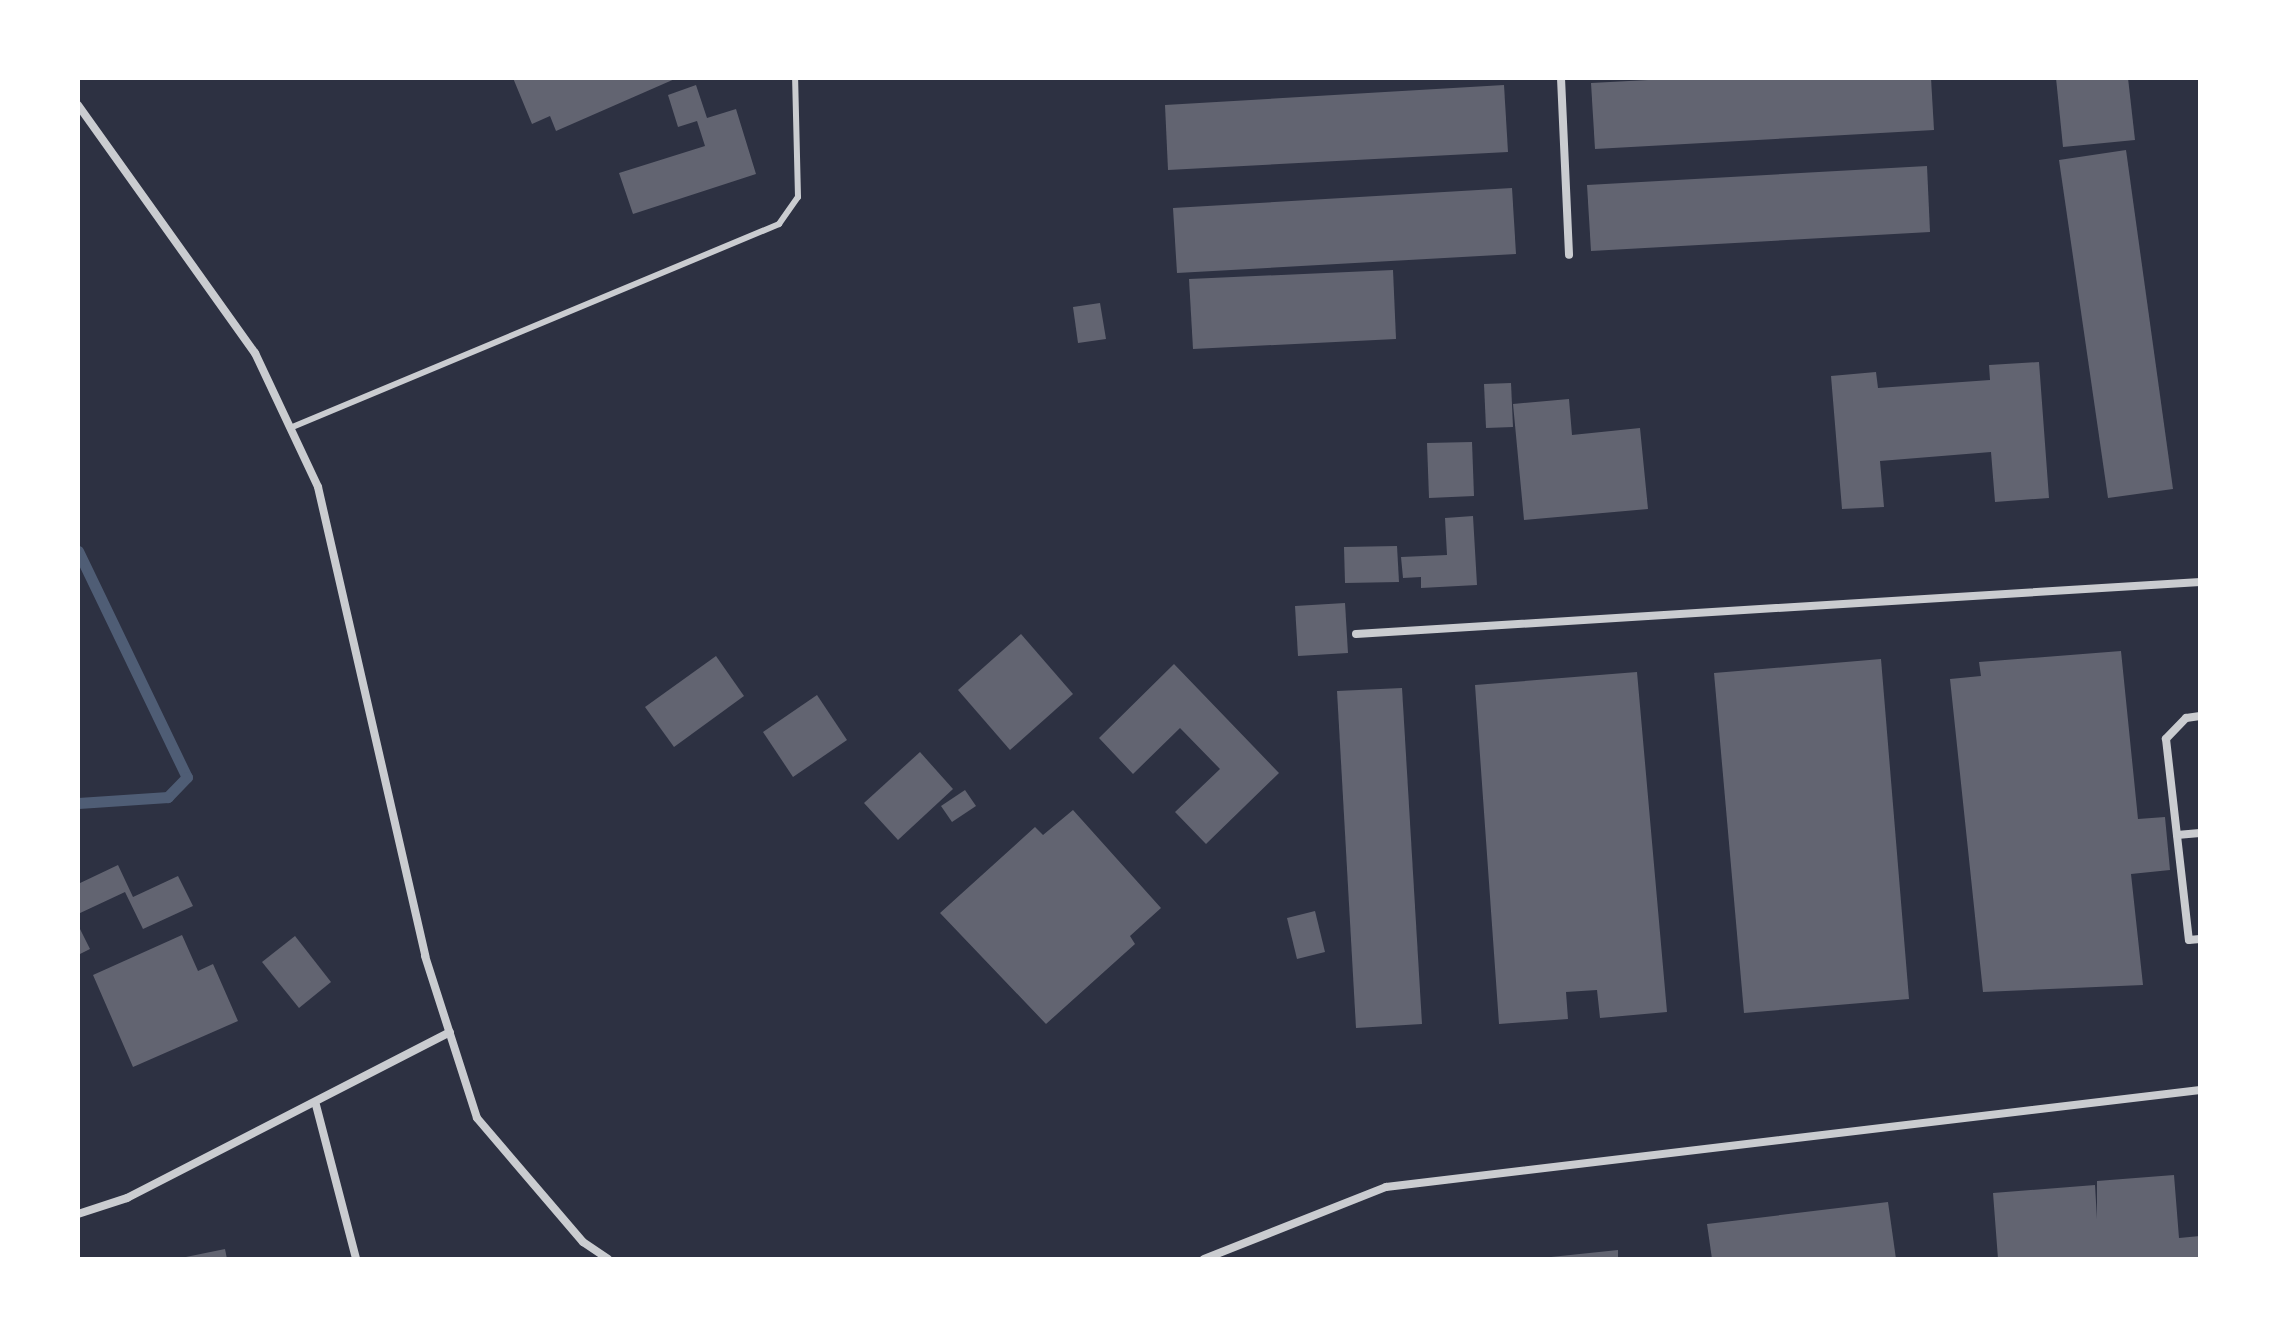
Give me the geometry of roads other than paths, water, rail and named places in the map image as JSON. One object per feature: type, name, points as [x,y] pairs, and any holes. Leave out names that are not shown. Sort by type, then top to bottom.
[{"type":"street","points":[[1561,78],[1569,255]]},
{"type":"street","points":[[78,105],[255,353],[318,487],[425,956],[477,1118],[583,1242],[608,1259]]},
{"type":"street","points":[[1356,634],[2200,582]]},
{"type":"street","points":[[2200,716],[2186,718],[2166,739],[2189,940],[2200,939]]},
{"type":"street","points":[[2177,835],[2200,833]]},
{"type":"street","points":[[78,1214],[127,1198],[316,1105],[450,1032]]},
{"type":"street","points":[[1204,1259],[1386,1187],[1448,1177],[2200,1090]]},
{"type":"street","points":[[316,1105],[356,1259]]},
{"type":"lane","points":[[290,428],[779,224],[798,197],[795,78]]},
{"type":"waterway","points":[[78,551],[187,777],[168,797],[78,803]]}]
